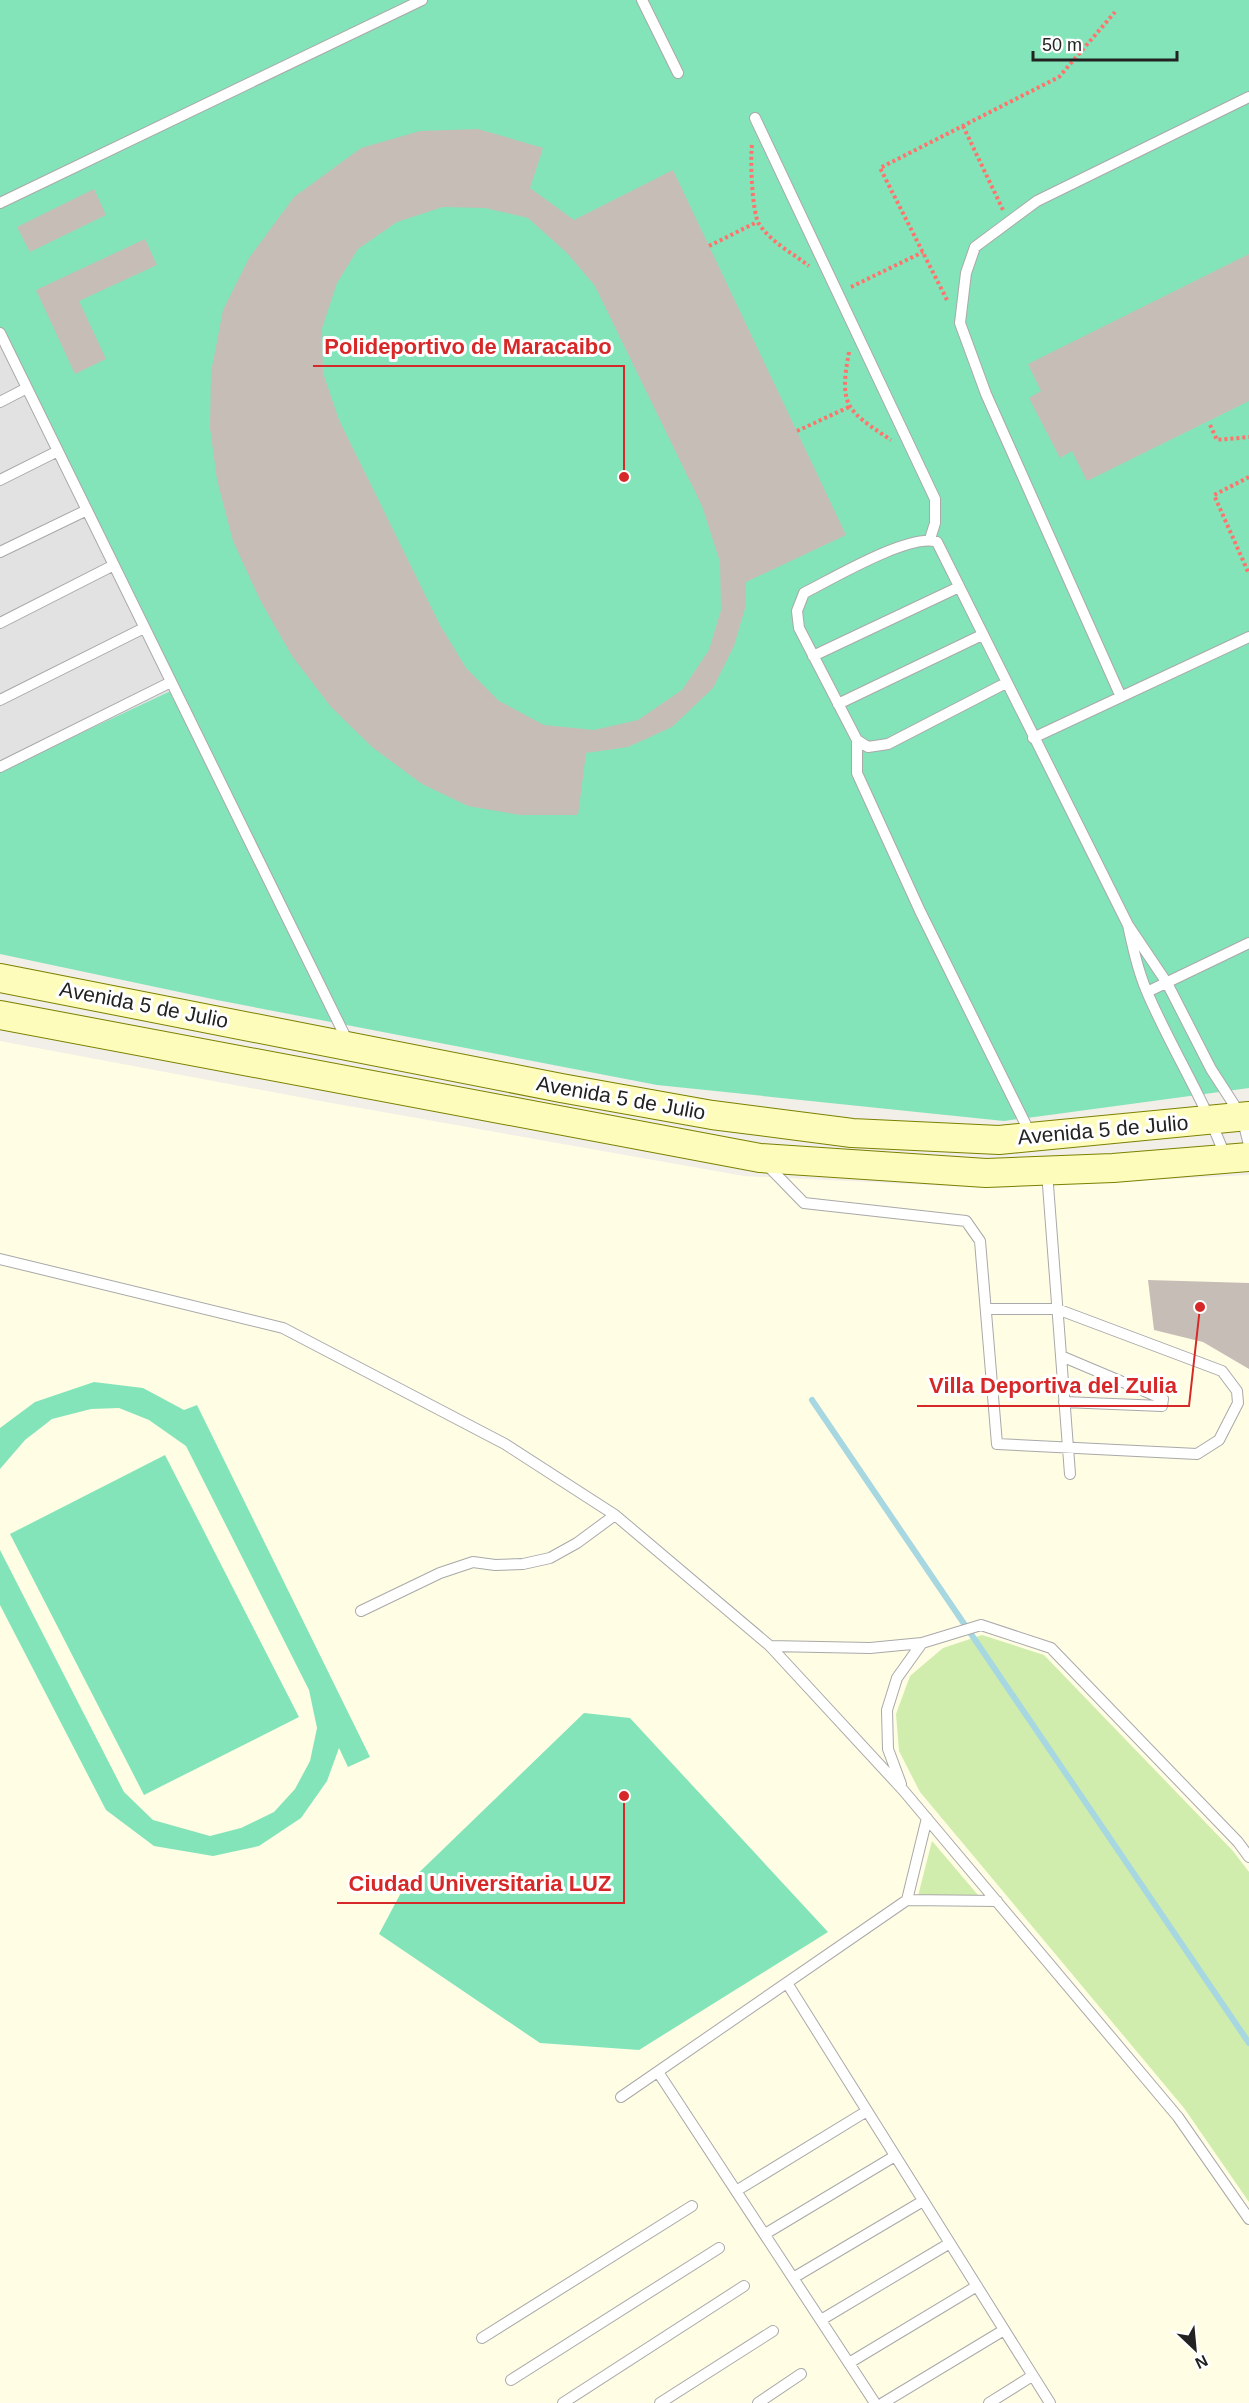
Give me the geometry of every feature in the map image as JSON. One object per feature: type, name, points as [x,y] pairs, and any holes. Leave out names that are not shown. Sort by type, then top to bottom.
[{"type":"main road","name":"Avenida 5 de Julio","points":[[0,978],[561,1088],[712,1115],[852,1133],[999,1140],[1245,1117]]},
{"type":"main road","name":"Avenida 5 de Julio","points":[[0,1015],[760,1158],[986,1173],[1241,1154]]},
{"type":"main road","points":[[340,1080],[350,1045]]},
{"type":"lane","points":[[0,203],[422,0]]},
{"type":"lane","points":[[642,0],[678,73]]},
{"type":"lane","points":[[1121,697],[986,394],[960,323],[966,273],[975,247],[1037,201],[1249,97]]},
{"type":"lane","points":[[755,118],[934,499],[935,523],[930,539]]},
{"type":"lane","points":[[0,333],[350,1045]]},
{"type":"lane","points":[[0,402],[27,388]]},
{"type":"lane","points":[[0,480],[58,451]]},
{"type":"lane","points":[[0,552],[87,510]]},
{"type":"lane","points":[[1032,1137],[920,911],[858,773],[857,740],[799,628],[797,611],[804,593],[897,547],[920,540],[930,539],[937,542],[1128,925],[1167,983],[1211,1068],[1245,1117],[1241,1154]]},
{"type":"lane","points":[[0,623],[114,565]]},
{"type":"lane","points":[[813,656],[959,587]]},
{"type":"lane","points":[[0,700],[144,628]]},
{"type":"lane","points":[[838,704],[982,635]]},
{"type":"lane","points":[[1034,738],[1249,637]]},
{"type":"lane","points":[[0,767],[171,682]]},
{"type":"lane","points":[[857,740],[868,747],[888,744],[1006,683]]},
{"type":"lane","points":[[1128,925],[1138,967],[1147,992],[1212,1120],[1241,1154]]},
{"type":"lane","points":[[1147,992],[1249,943]]},
{"type":"lane","points":[[760,1158],[804,1203],[966,1221],[980,1241],[997,1444],[1197,1454],[1220,1440],[1238,1402],[1237,1390],[1222,1371],[1058,1309],[986,1309]]},
{"type":"lane","points":[[1047,1170],[1070,1474]]},
{"type":"lane","points":[[0,1259],[283,1328],[505,1444],[615,1515],[770,1646],[903,1790],[1178,2117],[1249,2219]]},
{"type":"lane","points":[[1061,1356],[1163,1399],[1162,1406],[1064,1402]]},
{"type":"lane","points":[[361,1611],[440,1573],[473,1562],[495,1565],[524,1564],[550,1558],[577,1543],[615,1515]]},
{"type":"lane","points":[[770,1646],[870,1648],[922,1643],[981,1625],[1051,1648],[1238,1842],[1249,1857]]},
{"type":"lane","points":[[903,1790],[888,1749],[887,1710],[897,1677],[922,1643]]},
{"type":"lane","points":[[908,1900],[927,1818]]},
{"type":"lane","points":[[621,2097],[908,1900],[997,1901]]},
{"type":"lane","points":[[787,1983],[1050,2403]]},
{"type":"lane","points":[[657,2072],[875,2403]]},
{"type":"lane","points":[[736,2191],[867,2111]]},
{"type":"lane","points":[[765,2234],[895,2156]]},
{"type":"lane","points":[[793,2278],[923,2201]]},
{"type":"lane","points":[[482,2338],[692,2206]]},
{"type":"lane","points":[[821,2320],[950,2243]]},
{"type":"lane","points":[[511,2380],[719,2248]]},
{"type":"lane","points":[[563,2403],[744,2286]]},
{"type":"lane","points":[[849,2363],[977,2286]]},
{"type":"lane","points":[[883,2403],[1004,2330]]},
{"type":"lane","points":[[660,2403],[773,2331]]},
{"type":"lane","points":[[758,2403],[801,2374]]},
{"type":"lane","points":[[989,2403],[1032,2376]]},
{"type":"path","points":[[960,323],[880,168],[1059,77],[1115,12]]},
{"type":"path","points":[[755,118],[751,154],[754,200],[758,222],[775,241],[836,289],[923,252]]},
{"type":"path","points":[[963,126],[1008,221]]},
{"type":"path","points":[[709,246],[758,222]]},
{"type":"path","points":[[854,325],[843,383],[849,407],[864,422],[915,456]]},
{"type":"path","points":[[797,431],[849,407]]},
{"type":"path","points":[[1210,425],[1217,440],[1249,437]]},
{"type":"path","points":[[1249,477],[1214,495],[1249,574]]},
{"type":"shaded area","points":[[0,336],[175,689],[0,771]]},
{"type":"shaded area","points":[[0,1041],[315,1100],[744,1176],[991,1188],[1249,1175],[1249,2403],[0,2403]]},
{"type":"green space","points":[[0,0],[1249,0],[1249,1088],[1004,1121],[657,1085],[217,1000],[0,954]]},
{"type":"green space","points":[[94,1382],[143,1388],[184,1410],[197,1405],[370,1757],[348,1767],[339,1748],[327,1781],[301,1818],[259,1846],[213,1856],[154,1846],[106,1810],[0,1605],[0,1550],[124,1792],[153,1820],[210,1836],[241,1828],[274,1812],[295,1789],[310,1761],[317,1728],[309,1690],[186,1446],[149,1420],[119,1408],[91,1409],[52,1419],[25,1440],[0,1469],[0,1428],[35,1402]]},
{"type":"green space","points":[[165,1455],[299,1717],[144,1795],[10,1534]]},
{"type":"green space","points":[[982,1635],[1044,1655],[1233,1851],[1249,1872],[1249,2202],[1184,2108],[920,1792],[899,1751],[896,1714],[910,1676],[943,1648]]},
{"type":"green space","points":[[584,1713],[630,1718],[828,1932],[639,2050],[540,2043],[379,1934],[404,1887]]},
{"type":"green space","points":[[932,1841],[978,1895],[918,1896]]},
{"type":"building","points":[[478,129],[543,148],[530,188],[574,220],[673,170],[846,535],[746,582],[746,605],[734,646],[713,688],[672,727],[628,747],[586,753],[578,815],[520,815],[468,806],[422,784],[372,747],[331,707],[292,656],[260,600],[233,541],[217,480],[210,428],[211,372],[223,310],[249,258],[294,197],[361,148],[420,131]],"holes":[[[443,207],[485,208],[528,218],[567,253],[595,286],[702,506],[720,562],[721,610],[709,650],[682,690],[638,720],[594,730],[544,725],[499,701],[466,668],[440,625],[339,420],[323,373],[322,328],[337,283],[358,249],[397,222]]]},
{"type":"building","points":[[94,189],[106,215],[30,252],[17,227]]},
{"type":"building","points":[[145,239],[157,265],[79,301],[106,359],[75,374],[36,290]]},
{"type":"building","points":[[1249,254],[1249,401],[1087,481],[1072,451],[1060,458],[1029,398],[1041,391],[1028,364]]},
{"type":"building","points":[[1148,1280],[1249,1283],[1249,1369],[1203,1342],[1154,1330]]},
{"type":"waterway","points":[[812,1400],[1249,2043]]},
{"type":"place","name":"Polideportivo de Maracaibo","points":[[624,477]]},
{"type":"place","name":"Villa Deportiva del Zulia","points":[[1200,1307]]},
{"type":"place","name":"Ciudad Universitaria LUZ","points":[[624,1796]]}]
